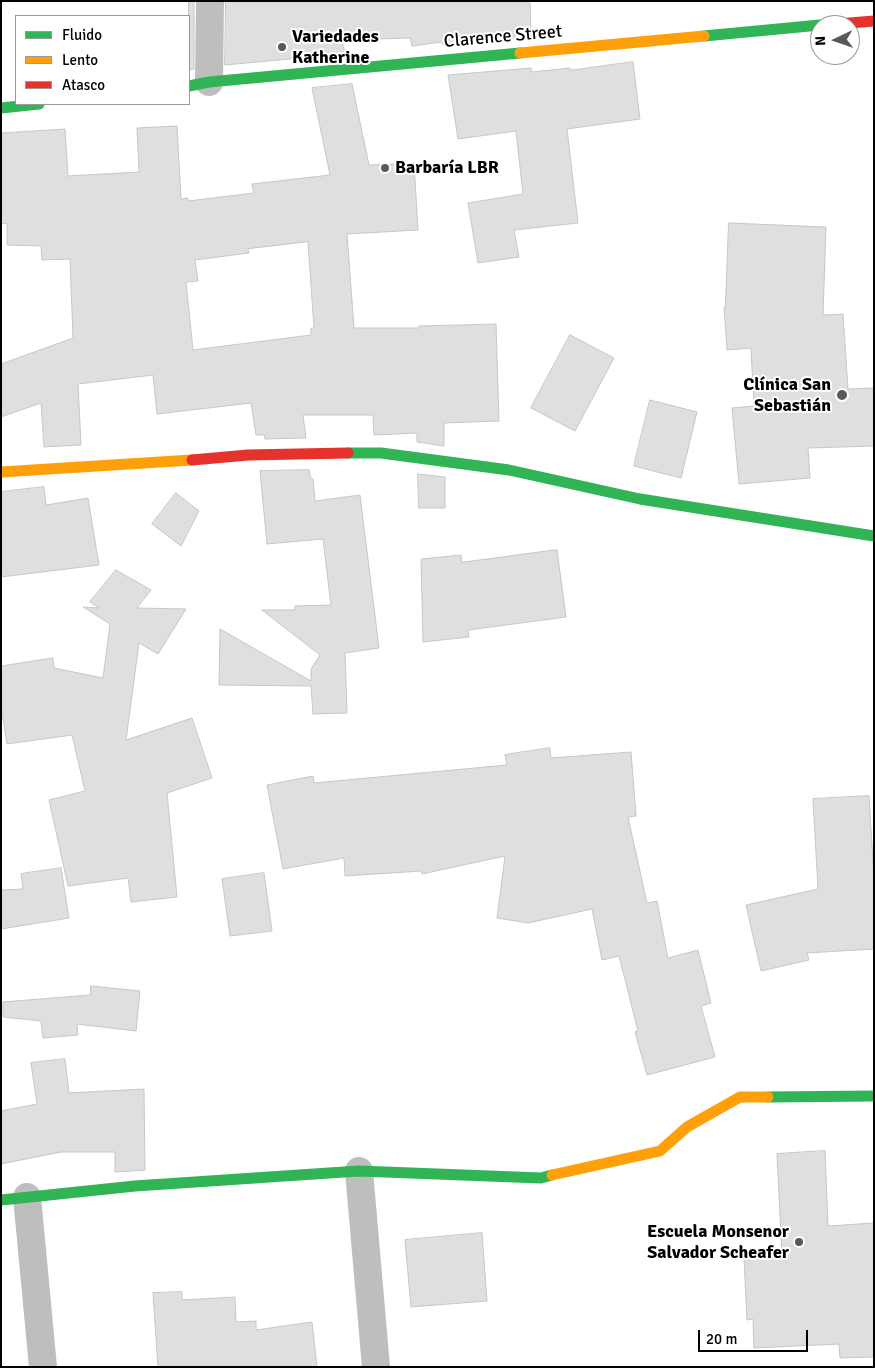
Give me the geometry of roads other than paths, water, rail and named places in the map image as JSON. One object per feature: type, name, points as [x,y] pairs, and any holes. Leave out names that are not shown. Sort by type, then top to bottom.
[{"type":"street","points":[[199,84],[210,1]]},
{"type":"street","points":[[860,21],[874,20]]},
{"type":"street","name":"Clarence Street","points":[[199,84],[810,27]]},
{"type":"street","points":[[1,108],[30,105]]},
{"type":"street","points":[[1,472],[156,463],[248,455],[381,453],[509,470],[640,498],[874,536]]},
{"type":"street","points":[[43,1367],[14,1199],[135,1186],[359,1171],[541,1178],[660,1151],[687,1128],[740,1096],[874,1096]]},
{"type":"street","points":[[359,1171],[376,1367]]},
{"type":"place","name":"Variedades Katherine","points":[[282,47]]},
{"type":"place","name":"Barbaría LBR","points":[[385,168]]},
{"type":"place","name":"Clínica San Sebastián","points":[[842,395]]},
{"type":"place","name":"Escuela Monsenor Salvador Scheafer","points":[[799,1242]]}]
